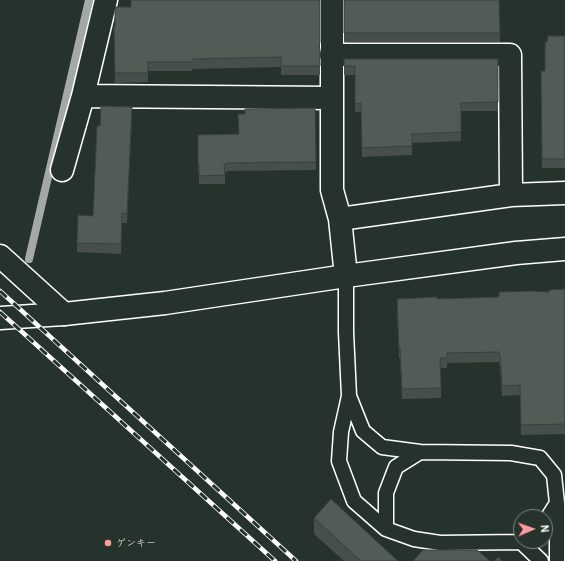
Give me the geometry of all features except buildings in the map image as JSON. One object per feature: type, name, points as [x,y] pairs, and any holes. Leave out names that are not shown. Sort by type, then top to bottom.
[{"type":"street","points":[[62,170],[106,0]]},
{"type":"street","points":[[332,0],[332,190],[340,219],[346,276]]},
{"type":"street","points":[[331,55],[510,55],[511,196]]},
{"type":"street","points":[[82,96],[332,98]]},
{"type":"street","points":[[340,219],[511,196],[565,193]]},
{"type":"street","points":[[0,318],[64,314],[166,303],[346,276],[516,253],[565,250]]},
{"type":"street","points":[[0,256],[64,314]]},
{"type":"lane","points":[[346,276],[346,332],[349,396],[341,432],[339,461],[354,501],[386,528],[414,539],[440,543],[513,542]]},
{"type":"lane","points":[[349,396],[363,431],[382,447],[420,452],[511,453],[540,458],[554,475],[557,503],[557,561]]},
{"type":"lane","points":[[386,528],[386,493],[396,467],[420,452]]},
{"type":"lane","points":[[553,509],[557,503]]},
{"type":"lane","points":[[529,549],[541,561]]},
{"type":"waterway","points":[[29,259],[89,0]]},
{"type":"railway","points":[[0,291],[296,561]]},
{"type":"railway","points":[[0,312],[275,561]]},
{"type":"place","name":"ゲンキー","points":[[108,543]]}]
